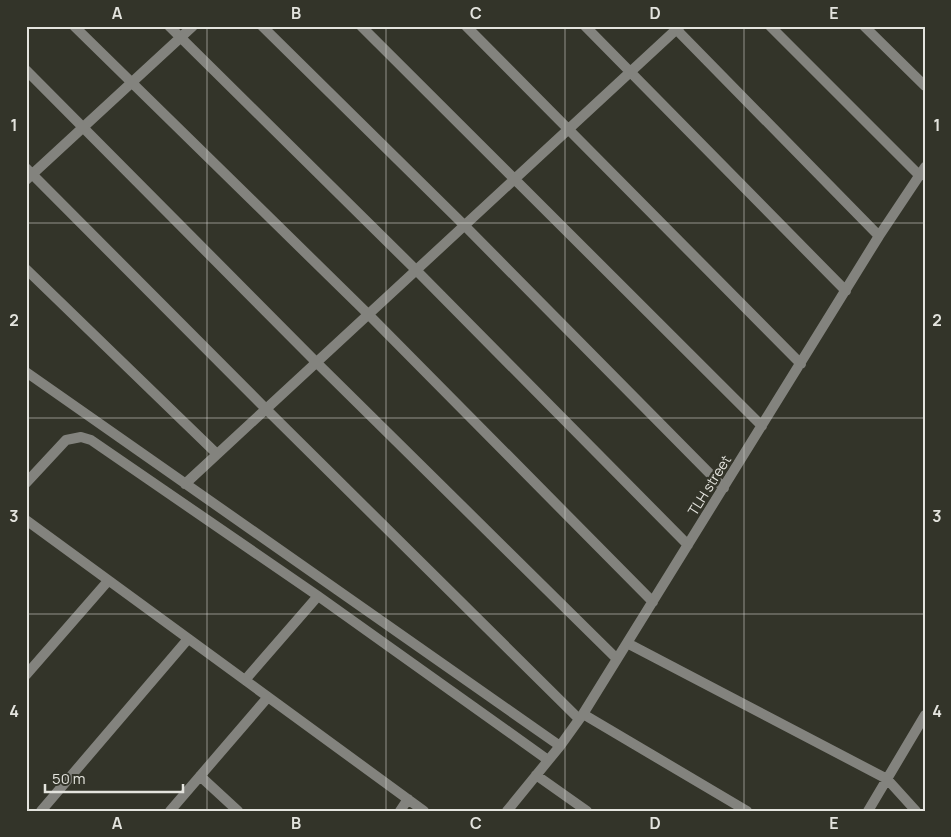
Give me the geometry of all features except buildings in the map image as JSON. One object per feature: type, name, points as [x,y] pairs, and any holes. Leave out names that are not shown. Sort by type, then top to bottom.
[{"type":"street","points":[[74,26],[368,314],[653,602]]},
{"type":"street","points":[[169,26],[416,270],[688,545]]},
{"type":"street","points":[[193,26],[84,127],[28,174],[581,717],[747,811]]},
{"type":"street","points":[[262,26],[464,225],[724,488]]},
{"type":"street","points":[[362,26],[762,426]]},
{"type":"street","points":[[466,26],[800,364]]},
{"type":"street","points":[[585,26],[846,291]]},
{"type":"street","points":[[770,26],[922,172]]},
{"type":"street","points":[[864,26],[925,86]]},
{"type":"street","points":[[185,484],[677,27],[879,236]]},
{"type":"street","points":[[26,70],[316,362],[617,659]]},
{"type":"street","name":"TLH street","points":[[507,811],[581,717],[879,236],[922,172]]},
{"type":"street","points":[[26,269],[217,454]]},
{"type":"street","points":[[26,372],[560,746]]},
{"type":"street","points":[[26,483],[66,440],[82,437],[91,440],[318,596],[548,760]]},
{"type":"street","points":[[26,520],[424,811]]},
{"type":"street","points":[[26,675],[108,581]]},
{"type":"street","points":[[245,680],[318,596]]},
{"type":"street","points":[[41,811],[188,639]]},
{"type":"street","points":[[627,643],[887,779],[916,811]]},
{"type":"street","points":[[170,811],[268,697]]},
{"type":"street","points":[[868,811],[925,714]]},
{"type":"street","points":[[536,774],[587,811]]},
{"type":"street","points":[[200,776],[238,811]]},
{"type":"street","points":[[400,811],[408,799]]}]
